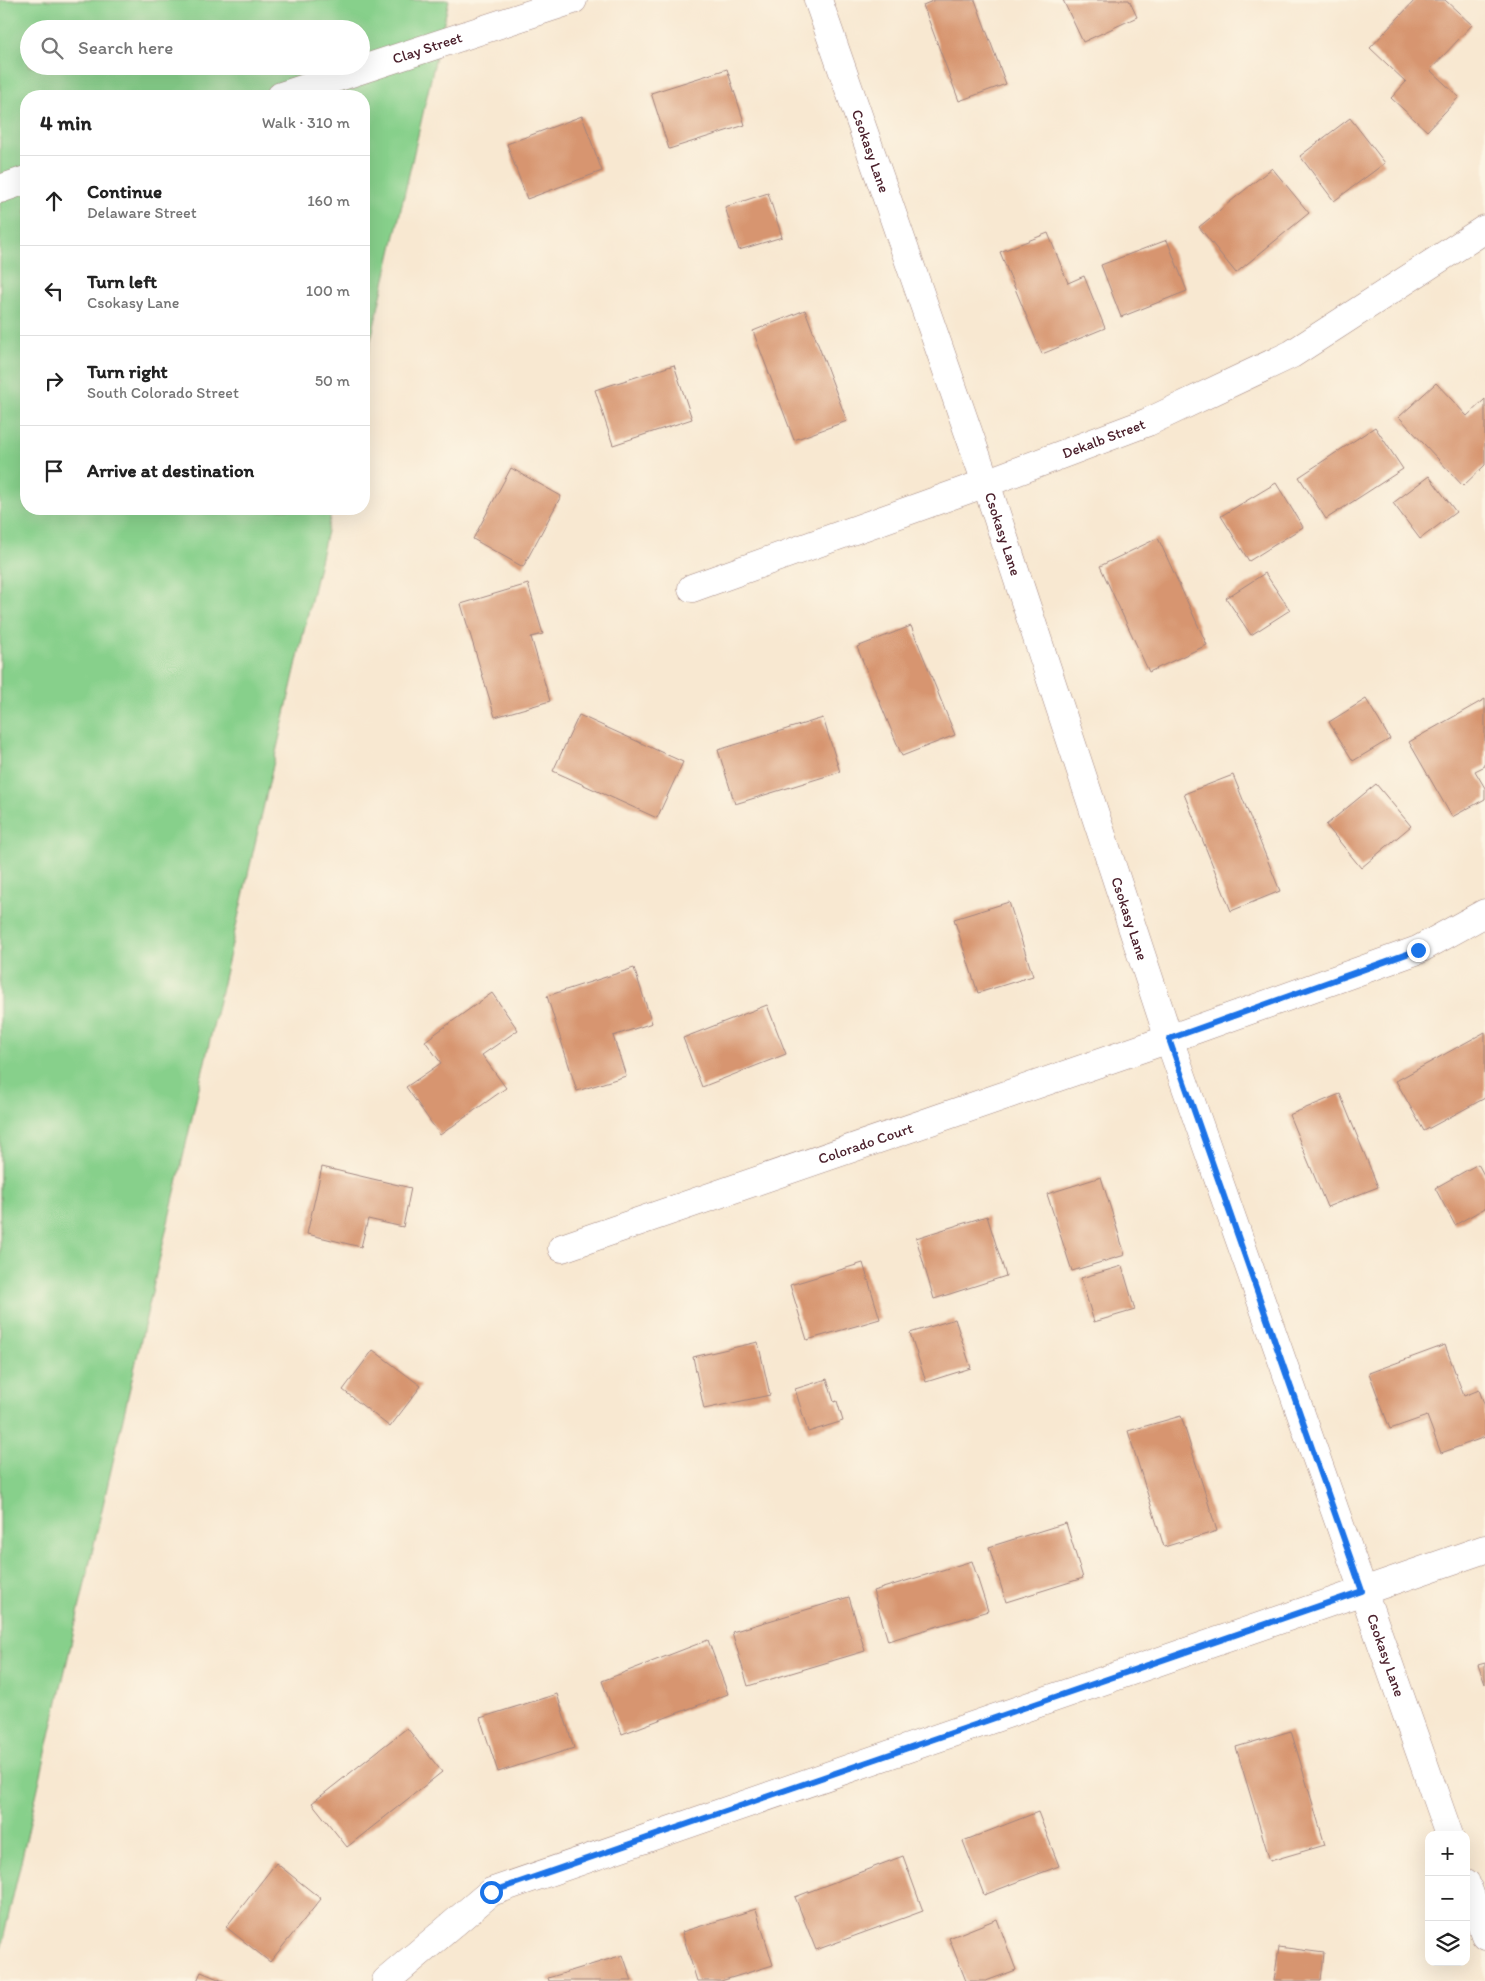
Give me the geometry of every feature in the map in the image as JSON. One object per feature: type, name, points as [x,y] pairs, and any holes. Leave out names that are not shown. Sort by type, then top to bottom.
[{"type":"street","name":"Clay Street","points":[[370,67],[573,0]]},
{"type":"street","name":"Csokasy Lane","points":[[818,0],[986,483],[1169,1039],[1448,1831]]},
{"type":"street","name":"Clay Street","points":[[299,90],[345,75]]},
{"type":"street","points":[[0,189],[20,182]]},
{"type":"street","name":"Dekalb Street","points":[[692,588],[986,483],[1148,422],[1292,354],[1485,229]]},
{"type":"street","name":"Colorado Court","points":[[562,1248],[1169,1039],[1418,950],[1485,913]]},
{"type":"street","points":[[386,1981],[491,1892],[1485,1548]]},
{"type":"street","points":[[1470,1894],[1485,1935]]},
{"type":"green space","points":[[0,0],[449,0],[370,344],[370,90],[20,90],[20,515],[331,515],[0,1953]]},
{"type":"building","points":[[935,0],[975,0],[1006,84],[959,101],[923,5]]},
{"type":"building","points":[[1063,0],[1129,0],[1137,17],[1083,42]]},
{"type":"building","points":[[1415,0],[1445,0],[1472,25],[1430,70],[1459,97],[1427,131],[1391,98],[1406,82],[1370,48]]},
{"type":"building","points":[[727,69],[745,125],[669,149],[651,93]]},
{"type":"building","points":[[582,116],[602,171],[527,199],[507,144]]},
{"type":"building","points":[[1350,118],[1385,163],[1334,201],[1300,156]]},
{"type":"building","points":[[1272,168],[1309,213],[1236,273],[1199,227]]},
{"type":"building","points":[[768,193],[782,237],[739,250],[725,207]]},
{"type":"building","points":[[1048,233],[1068,283],[1084,276],[1105,328],[1042,354],[1000,252]]},
{"type":"building","points":[[1167,240],[1187,291],[1121,317],[1101,265]]},
{"type":"building","points":[[805,310],[847,421],[794,440],[753,331]]},
{"type":"building","points":[[674,365],[692,419],[613,445],[595,390]]},
{"type":"building","points":[[1436,383],[1467,416],[1485,399],[1485,465],[1463,486],[1399,417]]},
{"type":"building","points":[[1375,427],[1403,469],[1326,519],[1299,477]]},
{"type":"building","points":[[511,468],[561,496],[523,567],[473,539]]},
{"type":"building","points":[[1429,476],[1456,512],[1420,539],[1393,503]]},
{"type":"building","points":[[1276,483],[1303,527],[1249,561],[1221,516]]},
{"type":"building","points":[[1158,538],[1207,645],[1149,672],[1100,566]]},
{"type":"building","points":[[1265,573],[1290,610],[1251,635],[1226,598]]},
{"type":"building","points":[[528,584],[543,634],[531,637],[550,701],[495,717],[461,604]]},
{"type":"building","points":[[911,626],[955,735],[902,756],[857,647]]},
{"type":"building","points":[[1366,699],[1390,739],[1353,761],[1329,722]]},
{"type":"building","points":[[1485,699],[1485,766],[1475,771],[1485,788],[1485,799],[1452,817],[1409,742]]},
{"type":"building","points":[[579,715],[683,762],[657,818],[553,771]]},
{"type":"building","points":[[823,718],[840,772],[735,804],[718,750]]},
{"type":"building","points":[[1233,775],[1280,891],[1231,911],[1184,794]]},
{"type":"building","points":[[1376,784],[1411,826],[1361,868],[1326,825]]},
{"type":"building","points":[[1009,902],[1033,976],[978,993],[954,919]]},
{"type":"building","points":[[634,968],[652,1023],[613,1036],[626,1076],[577,1091],[547,996]]},
{"type":"building","points":[[492,993],[518,1030],[482,1055],[506,1088],[440,1135],[406,1087],[441,1063],[425,1041]]},
{"type":"building","points":[[767,1005],[786,1054],[702,1087],[683,1038]]},
{"type":"building","points":[[1485,1032],[1485,1098],[1424,1131],[1396,1081]]},
{"type":"building","points":[[1340,1094],[1378,1187],[1327,1207],[1289,1115]]},
{"type":"building","points":[[1478,1164],[1485,1177],[1485,1208],[1455,1225],[1435,1188]]},
{"type":"building","points":[[322,1167],[411,1188],[403,1227],[368,1219],[361,1247],[307,1234]]},
{"type":"building","points":[[1101,1177],[1125,1255],[1072,1271],[1047,1194]]},
{"type":"building","points":[[987,1216],[1006,1276],[934,1299],[916,1238]]},
{"type":"building","points":[[863,1263],[880,1319],[807,1340],[790,1285]]},
{"type":"building","points":[[1122,1266],[1135,1310],[1094,1322],[1081,1278]]},
{"type":"building","points":[[955,1319],[971,1368],[926,1382],[910,1333]]},
{"type":"building","points":[[758,1342],[770,1395],[704,1409],[693,1357]]},
{"type":"building","points":[[1445,1345],[1464,1396],[1479,1390],[1485,1406],[1485,1437],[1441,1453],[1427,1416],[1390,1429],[1369,1373]]},
{"type":"building","points":[[373,1350],[421,1386],[390,1427],[343,1390]]},
{"type":"building","points":[[827,1379],[834,1402],[837,1401],[843,1421],[808,1432],[795,1389]]},
{"type":"building","points":[[1181,1416],[1217,1531],[1164,1547],[1128,1431]]},
{"type":"building","points":[[1066,1523],[1083,1578],[1006,1602],[989,1547]]},
{"type":"building","points":[[972,1561],[988,1611],[888,1641],[873,1591]]},
{"type":"building","points":[[849,1597],[865,1651],[748,1686],[732,1632]]},
{"type":"building","points":[[708,1640],[728,1694],[622,1734],[602,1681]]},
{"type":"building","points":[[1485,1663],[1485,1684],[1478,1665]]},
{"type":"building","points":[[557,1694],[574,1748],[498,1772],[480,1718]]},
{"type":"building","points":[[407,1728],[442,1772],[347,1847],[312,1803]]},
{"type":"building","points":[[1291,1731],[1325,1845],[1270,1861],[1236,1747]]},
{"type":"building","points":[[1038,1812],[1059,1866],[984,1895],[963,1841]]},
{"type":"building","points":[[903,1856],[923,1911],[816,1950],[795,1897]]},
{"type":"building","points":[[276,1863],[321,1899],[270,1962],[226,1927]]},
{"type":"building","points":[[756,1909],[773,1965],[721,1981],[697,1981],[682,1932]]},
{"type":"building","points":[[997,1919],[1016,1970],[986,1981],[966,1981],[949,1938]]},
{"type":"building","points":[[1279,1947],[1324,1953],[1321,1981],[1274,1981]]},
{"type":"building","points":[[623,1955],[632,1981],[549,1981],[548,1978]]},
{"type":"building","points":[[201,1972],[223,1981],[197,1981]]},
{"type":"route","points":[[491,1892],[1362,1591],[1169,1039],[1418,950]]}]
